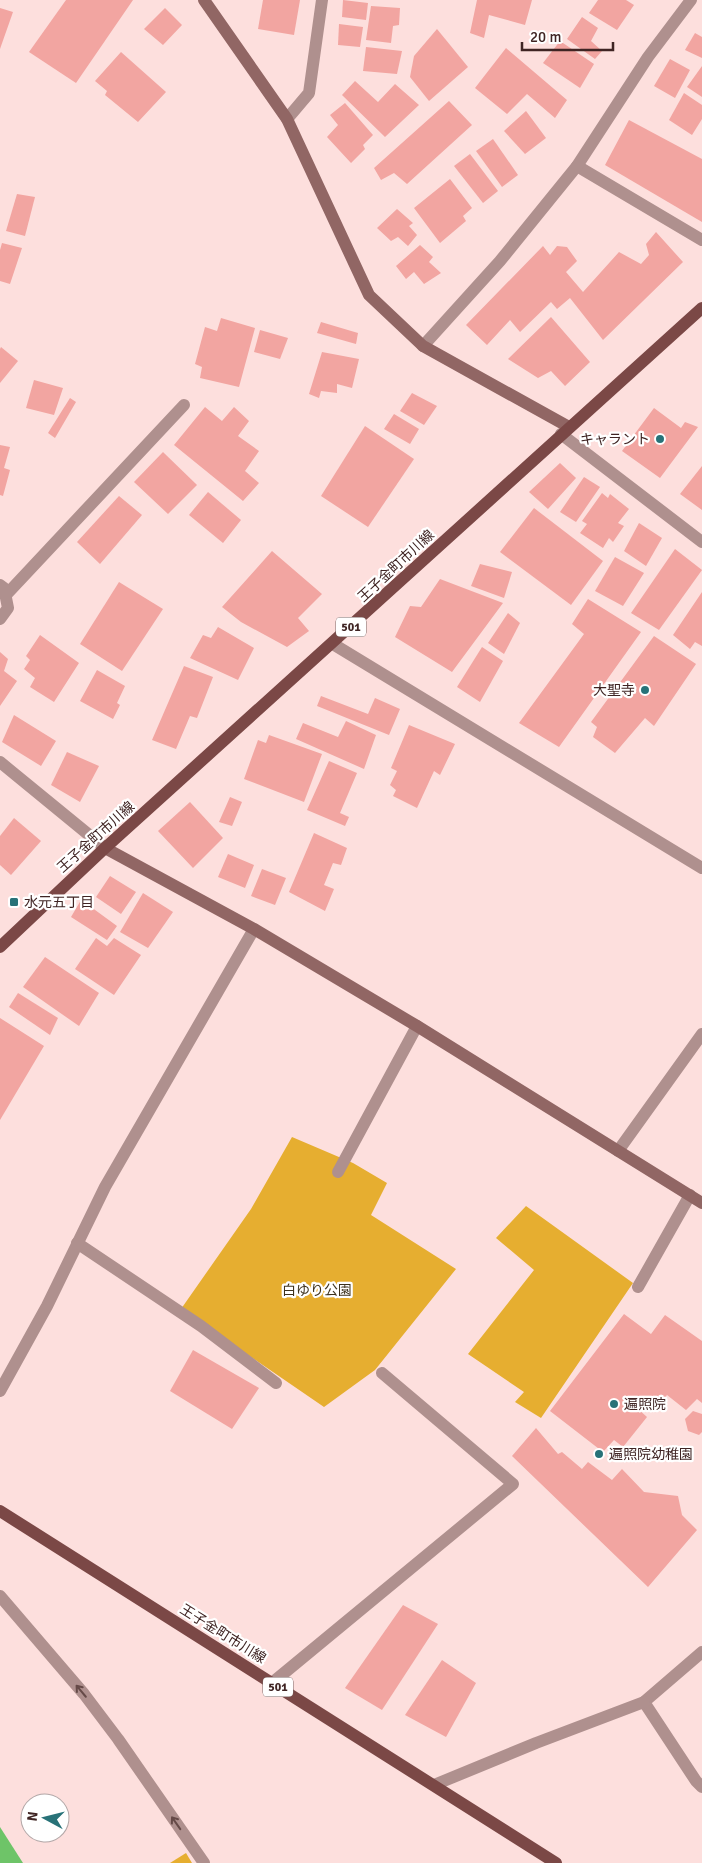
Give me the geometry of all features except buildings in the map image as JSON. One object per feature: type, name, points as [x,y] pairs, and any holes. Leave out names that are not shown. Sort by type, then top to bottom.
[{"type":"main road","name":"王子金町市川線","points":[[0,947],[105,848],[333,644],[565,430],[702,308]]},
{"type":"main road","name":"王子金町市川線","points":[[0,1511],[556,1863]]},
{"type":"street","points":[[204,0],[287,119],[369,296],[423,346],[565,430],[702,542]]},
{"type":"street","points":[[287,119],[309,92],[322,0]]},
{"type":"street","points":[[423,346],[500,261],[577,166],[648,57],[690,0]]},
{"type":"street","points":[[577,166],[702,240]]},
{"type":"street","points":[[0,619],[8,608],[3,590],[184,405]]},
{"type":"street","points":[[333,644],[702,868]]},
{"type":"street","points":[[0,762],[105,848],[254,929],[417,1026],[702,1202]]},
{"type":"street","points":[[0,1391],[47,1306],[105,1187],[254,929]]},
{"type":"street","points":[[338,1172],[417,1026]]},
{"type":"street","points":[[618,1151],[702,1034]]},
{"type":"street","points":[[638,1287],[690,1195]]},
{"type":"street","points":[[77,1243],[201,1326],[276,1383]]},
{"type":"street","points":[[272,1683],[513,1484],[382,1373]]},
{"type":"street","points":[[0,1596],[101,1716],[204,1863]]},
{"type":"street","points":[[434,1785],[536,1743],[644,1702],[702,1652]]},
{"type":"street","points":[[644,1702],[696,1782],[702,1787]]},
{"type":"green space","name":"白ゆり公園","points":[[292,1137],[353,1163],[387,1183],[371,1215],[456,1269],[375,1370],[324,1407],[181,1309],[251,1209]]},
{"type":"green space","points":[[526,1206],[633,1283],[541,1418],[515,1402],[524,1392],[468,1354],[534,1270],[496,1238]]},
{"type":"green space","points":[[186,1853],[192,1863],[170,1863]]},
{"type":"shaded area","points":[[0,1827],[23,1863],[0,1863]]},
{"type":"place","name":"キャラント","points":[[660,439]]},
{"type":"place","name":"大聖寺","points":[[645,690]]},
{"type":"place","name":"水元五丁目","points":[[14,902]]},
{"type":"place","name":"遍照院","points":[[614,1404]]},
{"type":"place","name":"遍照院幼稚園","points":[[599,1454]]}]
